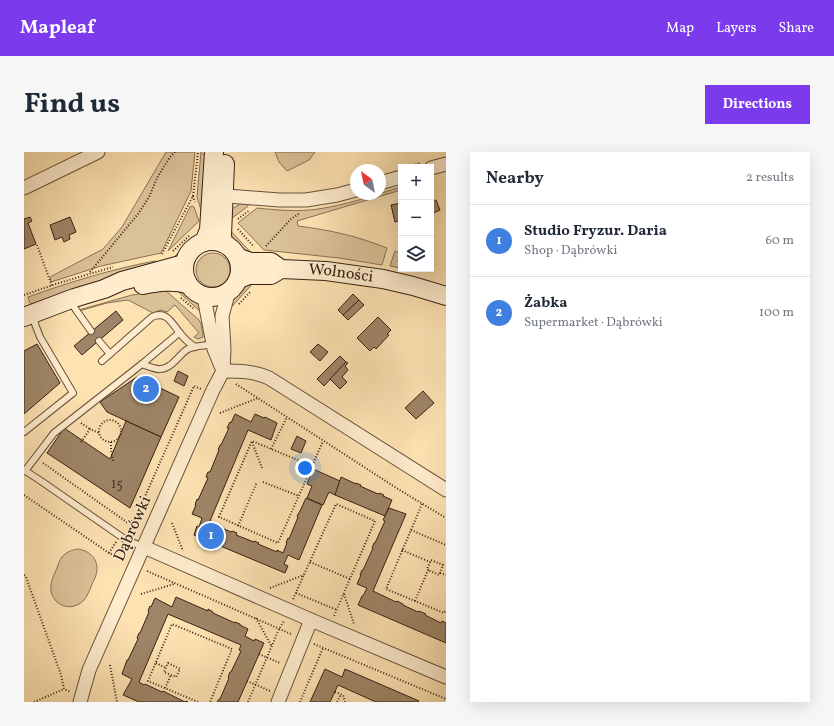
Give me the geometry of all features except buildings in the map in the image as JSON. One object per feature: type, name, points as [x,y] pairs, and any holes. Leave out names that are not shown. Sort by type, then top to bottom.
[{"type":"main road","points":[[214,152],[223,243]]},
{"type":"main road","points":[[29,315],[70,299],[104,289],[188,255],[198,238],[209,230],[218,195],[226,152]]},
{"type":"main road","points":[[177,259],[192,290],[204,297],[220,297],[228,294],[235,287],[240,279],[240,258],[230,247],[223,243],[198,238]]},
{"type":"main road","name":"Wolności","points":[[240,258],[250,262],[271,262],[281,268],[326,271],[383,279],[446,296]]},
{"type":"main road","name":"Wolności","points":[[240,279],[249,275],[271,275],[281,268]]},
{"type":"main road","points":[[104,289],[126,288],[178,281],[188,284]]},
{"type":"street","points":[[24,188],[98,152]]},
{"type":"street","points":[[434,167],[446,164]]},
{"type":"street","points":[[386,181],[398,178]]},
{"type":"street","points":[[218,195],[279,200],[306,200],[350,192]]},
{"type":"street","name":"Dąbrówki","points":[[81,699],[89,670],[210,396],[223,371],[224,349],[222,316],[228,294]]},
{"type":"street","points":[[204,297],[214,349],[223,371],[260,373],[446,490]]},
{"type":"street","points":[[144,547],[446,677]]},
{"type":"street","points":[[278,702],[311,620]]},
{"type":"lane","points":[[70,299],[76,310],[92,331]]},
{"type":"lane","points":[[24,432],[73,393],[40,337],[35,324],[35,315],[29,315]]},
{"type":"lane","points":[[102,361],[152,317],[156,316],[164,315],[167,317],[179,333],[195,347]]},
{"type":"lane","points":[[144,547],[126,540],[41,481],[24,471],[54,433],[179,333]]},
{"type":"lane","points":[[99,341],[110,354]]},
{"type":"lane","points":[[142,364],[155,369],[165,369],[174,363],[185,351],[195,347],[213,344]]},
{"type":"path","points":[[89,273],[138,214],[149,197],[157,178],[170,157],[175,152]]},
{"type":"path","points":[[165,256],[161,257],[193,196],[198,152]]},
{"type":"path","points":[[238,220],[253,208]]},
{"type":"path","points":[[265,247],[291,220],[301,212]]},
{"type":"path","points":[[177,259],[198,238]]},
{"type":"path","points":[[37,245],[52,286]]},
{"type":"path","points":[[24,296],[89,273],[117,266]]},
{"type":"path","points":[[233,382],[323,441],[446,518]]},
{"type":"path","points":[[35,457],[128,523],[135,519],[194,386],[202,390]]},
{"type":"path","points":[[220,413],[258,398]]},
{"type":"path","points":[[271,449],[287,417]]},
{"type":"path","points":[[108,420],[118,423],[121,429],[120,436],[111,442],[101,438],[99,433],[100,427],[108,420]]},
{"type":"path","points":[[81,442],[90,429],[99,433]]},
{"type":"path","points":[[252,441],[219,517],[278,543],[323,441]]},
{"type":"path","points":[[252,441],[312,466]]},
{"type":"path","points":[[252,441],[262,468]]},
{"type":"path","points":[[111,442],[113,461]]},
{"type":"path","points":[[238,526],[257,482]]},
{"type":"path","points":[[263,482],[299,496]]},
{"type":"path","points":[[24,495],[109,553],[279,629],[446,699]]},
{"type":"path","points":[[293,599],[336,504],[375,521],[334,616]]},
{"type":"path","points":[[422,504],[386,589],[444,614],[446,610]]},
{"type":"path","points":[[172,523],[184,552]]},
{"type":"path","points":[[411,530],[446,545]]},
{"type":"path","points":[[402,550],[430,562],[431,560],[443,565],[440,573]]},
{"type":"path","points":[[310,562],[350,579]]},
{"type":"path","points":[[414,601],[430,562]]},
{"type":"path","points":[[428,570],[440,575],[440,573],[446,575]]},
{"type":"path","points":[[24,575],[41,616],[61,675],[64,689],[81,699]]},
{"type":"path","points":[[269,588],[304,575]]},
{"type":"path","points":[[141,594],[175,583]]},
{"type":"path","points":[[296,593],[337,610]]},
{"type":"path","points":[[344,594],[354,625]]},
{"type":"path","points":[[256,618],[272,647]]},
{"type":"path","points":[[198,702],[148,681],[172,624],[232,649],[210,702]]},
{"type":"path","points":[[248,702],[279,629]]},
{"type":"path","points":[[300,702],[324,648]]},
{"type":"path","points":[[259,654],[267,657]]},
{"type":"path","points":[[156,663],[166,668]]},
{"type":"path","points":[[168,663],[180,669],[176,677],[164,672],[166,668],[168,663]]},
{"type":"path","points":[[110,665],[116,702]]},
{"type":"path","points":[[165,688],[171,675]]},
{"type":"path","points":[[247,681],[256,685]]},
{"type":"path","points":[[35,702],[64,689]]},
{"type":"path","points":[[335,692],[343,695],[345,702]]},
{"type":"path","points":[[337,702],[340,694]]},
{"type":"shaded area","points":[[166,152],[195,152],[191,191],[161,253],[101,266],[51,282],[50,277],[103,249],[122,227]]},
{"type":"shaded area","points":[[201,152],[207,158],[204,220],[197,197]]},
{"type":"shaded area","points":[[275,152],[315,152],[309,160],[287,171],[279,162]]},
{"type":"shaded area","points":[[398,188],[398,191],[386,194],[386,191]]},
{"type":"shaded area","points":[[357,200],[367,200],[297,221],[298,226],[343,234],[387,248],[382,265],[339,258],[264,250],[238,223],[257,208],[295,211],[318,209]]},
{"type":"shaded area","points":[[240,204],[249,204],[228,221],[232,209]]},
{"type":"shaded area","points":[[190,207],[194,207],[199,221],[168,251]]},
{"type":"shaded area","points":[[204,227],[197,240],[188,247],[180,257],[168,263]]},
{"type":"shaded area","points":[[228,228],[255,257],[241,252],[231,241]]},
{"type":"shaded area","points":[[395,251],[398,252],[398,267],[390,266]]},
{"type":"shaded area","points":[[216,253],[223,255],[228,260],[230,270],[228,280],[223,285],[210,287],[203,285],[198,280],[196,267],[198,260],[203,255]]},
{"type":"shaded area","points":[[155,261],[160,263],[33,304],[30,303],[28,297],[91,276]]},
{"type":"shaded area","points":[[255,281],[227,312],[232,298],[245,284]]},
{"type":"shaded area","points":[[172,286],[186,290],[198,302],[203,314]]},
{"type":"shaded area","points":[[165,290],[199,320],[203,337],[198,339],[194,337],[199,333],[175,305],[167,312],[161,310],[153,313],[128,300],[107,303],[79,311],[132,295]]},
{"type":"shaded area","points":[[78,549],[87,552],[94,558],[97,570],[88,594],[84,600],[78,605],[67,607],[57,602],[54,598],[51,585],[62,557],[69,552]]},
{"type":"place","name":"Żabka","points":[[146,389]]},
{"type":"place","name":"Studio Fryzur. Daria","points":[[211,536]]}]
